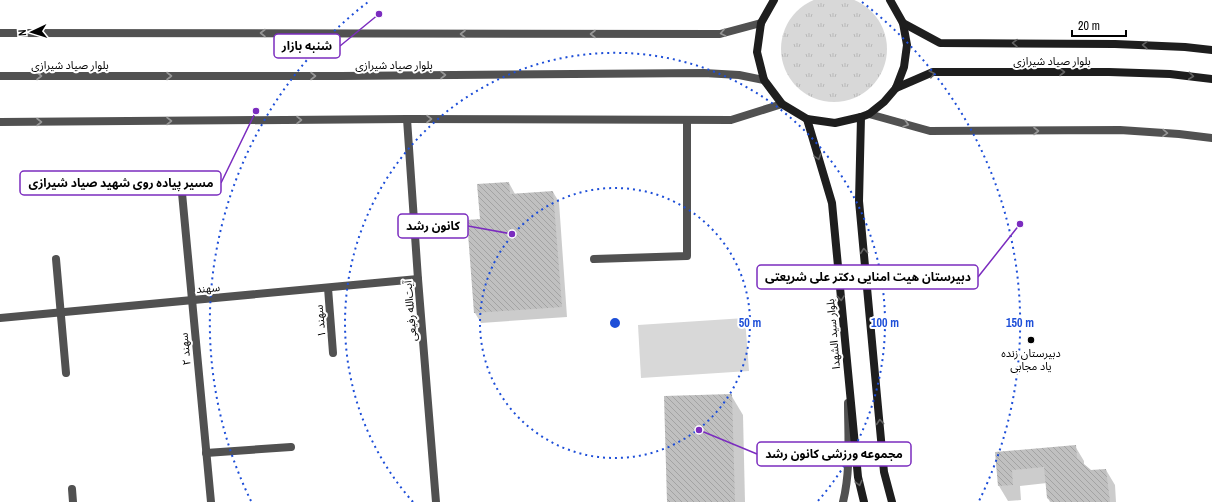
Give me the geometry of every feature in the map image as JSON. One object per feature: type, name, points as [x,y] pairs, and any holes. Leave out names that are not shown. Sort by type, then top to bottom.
[{"type":"main road","points":[[774,0],[761,23],[757,52],[764,80],[782,104],[807,119],[834,123],[865,115],[884,102],[896,88],[904,67],[907,45],[903,23],[893,1]]},
{"type":"main road","name":"بلوار صیاد شیرازی","points":[[903,23],[940,43],[1115,44],[1185,47],[1212,50]]},
{"type":"main road","name":"بلوار صیاد شیرازی","points":[[896,88],[933,72],[1109,72],[1170,74],[1212,79]]},
{"type":"main road","points":[[865,115],[859,201],[884,472],[892,502]]},
{"type":"main road","name":"بلوار سید الشهدا","points":[[807,119],[832,203],[858,477],[864,502]]},
{"type":"street","points":[[0,33],[720,34],[761,23]]},
{"type":"street","name":"بلوار صیاد شیرازی","points":[[0,76],[341,76],[704,73],[739,75],[764,80]]},
{"type":"street","points":[[0,122],[407,119],[731,120],[782,104]]},
{"type":"street","points":[[865,115],[930,131],[1120,130],[1212,138]]},
{"type":"street","name":"آیت‌الله رفیعی","points":[[407,119],[436,502]]},
{"type":"street","points":[[594,259],[687,256],[687,120]]},
{"type":"street","name":"سهند ۲","points":[[182,193],[211,502]]},
{"type":"street","points":[[56,259],[66,373]]},
{"type":"street","name":"سهند","points":[[0,318],[418,279]]},
{"type":"street","name":"سهند ۱","points":[[328,288],[333,353]]},
{"type":"street","points":[[843,502],[846,491],[848,462],[849,380]]},
{"type":"street","points":[[206,453],[291,447]]},
{"type":"street","points":[[72,489],[73,502]]},
{"type":"green space","points":[[834,-4],[854,0],[871,12],[883,29],[887,49],[883,69],[871,86],[854,98],[834,102],[814,98],[797,86],[785,69],[781,49],[785,29],[797,12],[814,0]]},
{"type":"green space","points":[[745,318],[749,371],[641,378],[638,325]]},
{"type":"building","points":[[509,182],[510,194],[553,191],[562,307],[474,313],[467,220],[480,219],[477,184]]},
{"type":"building","points":[[732,394],[735,502],[667,502],[664,396]]},
{"type":"building","points":[[1076,445],[1077,458],[1091,470],[1106,469],[1110,502],[1052,502],[1047,498],[1044,467],[1012,470],[1013,485],[998,486],[995,452]]},
{"type":"place","name":"شنبه بازار","points":[[379,14]]},
{"type":"place","name":"مسیر پیاده روی شهید صیاد شیرازی","points":[[256,111]]},
{"type":"place","name":"دبیرستان هیت امنایی دکتر علی شریعتی","points":[[1020,224]]},
{"type":"place","name":"کانون رشد","points":[[512,234]]},
{"type":"place","name":"دبیرستان زنده یاد مجابی","points":[[1031,340]]},
{"type":"place","name":"مجموعه ورزشی کانون رشد","points":[[699,430]]}]
